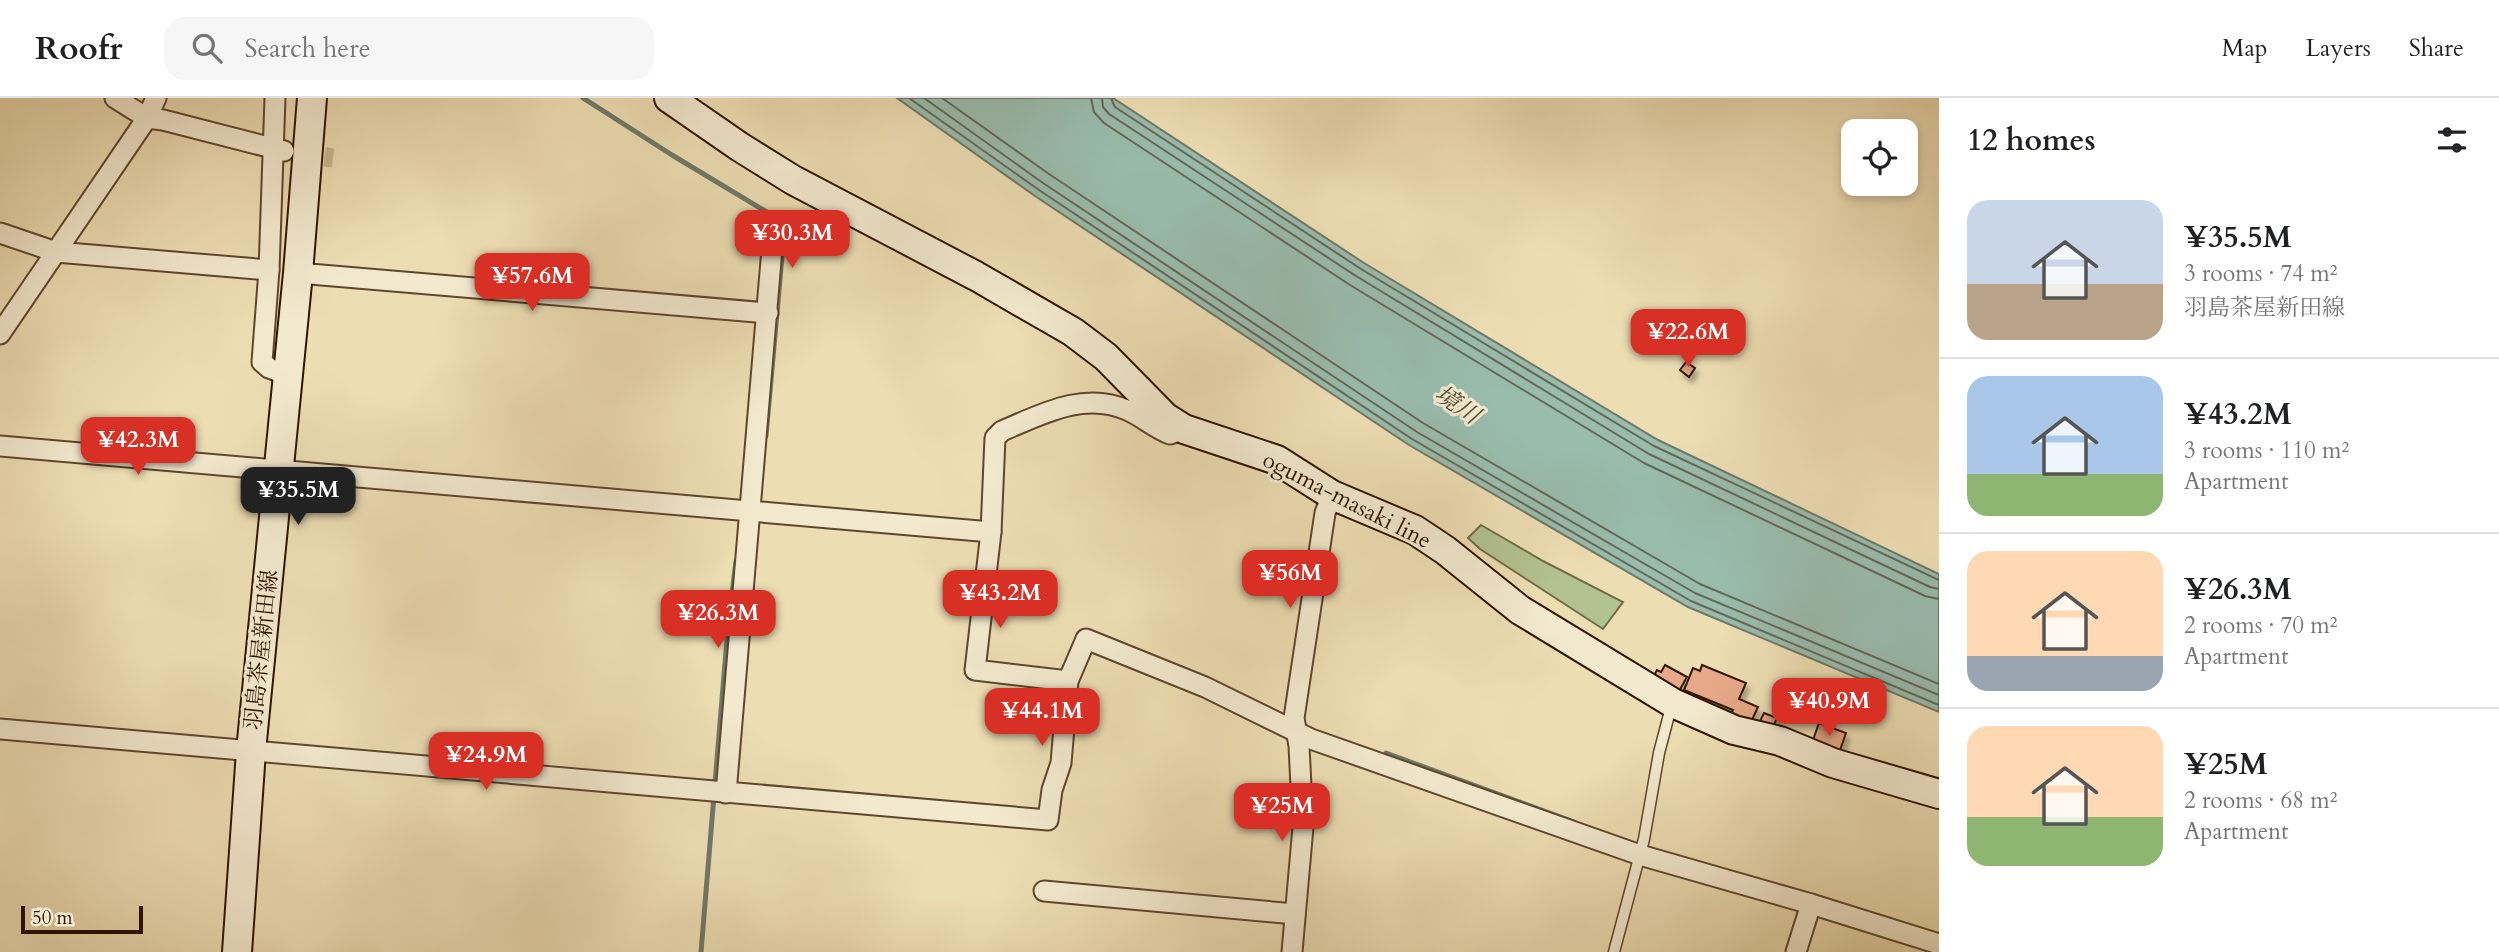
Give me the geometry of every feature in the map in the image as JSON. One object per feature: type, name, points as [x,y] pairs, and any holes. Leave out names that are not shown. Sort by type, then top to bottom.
[{"type":"main road","name":"羽島茶屋新田線","points":[[237,952],[251,751],[298,273],[312,98]]},
{"type":"main road","name":"oguma-masaki line","points":[[669,98],[793,180],[976,276],[1073,332],[1105,357],[1166,417],[1184,429],[1277,460],[1332,495],[1415,530],[1445,550],[1520,610],[1673,703],[1734,730],[1780,741],[1833,763],[1939,794]]},
{"type":"street","points":[[115,98],[147,118],[279,151]]},
{"type":"street","points":[[0,334],[147,118],[156,98]]},
{"type":"street","points":[[275,98],[279,151],[262,362],[287,374]]},
{"type":"street","points":[[726,793],[775,225]]},
{"type":"street","points":[[0,233],[56,252],[269,270]]},
{"type":"street","points":[[298,273],[768,313]]},
{"type":"street","points":[[1069,681],[975,670],[991,532],[995,438],[1002,431],[1071,403],[1102,402],[1136,414],[1157,429],[1170,434],[1184,429]]},
{"type":"street","points":[[0,446],[991,532]]},
{"type":"street","points":[[1292,952],[1303,827],[1294,718],[1325,513],[1332,495]]},
{"type":"street","points":[[0,729],[1048,820],[1052,790],[1061,763],[1069,681],[1086,639],[1205,687],[1311,739],[1640,855],[1939,944]]},
{"type":"street","points":[[1044,891],[1296,914]]},
{"type":"street","points":[[1797,952],[1811,904]]},
{"type":"lane","points":[[1614,952],[1640,855],[1659,753],[1673,703]]},
{"type":"green space","points":[[1481,525],[1623,602],[1603,629],[1480,549],[1468,538]]},
{"type":"water","name":"境川","points":[[897,98],[1113,98],[1364,263],[1658,440],[1939,574],[1939,712],[1688,607],[1409,445],[1035,196]]},
{"type":"building","points":[[1686,362],[1695,368],[1689,377],[1680,370]]},
{"type":"building","points":[[1665,665],[1687,677],[1678,693],[1652,679],[1657,670],[1661,672]]},
{"type":"building","points":[[1702,665],[1746,683],[1739,699],[1758,707],[1750,724],[1730,716],[1733,710],[1684,690],[1693,668],[1700,671]]},
{"type":"building","points":[[1764,713],[1777,718],[1773,727],[1760,721]]},
{"type":"building","points":[[1819,723],[1846,733],[1839,753],[1812,743]]},
{"type":"waterway","points":[[583,98],[785,223],[766,436]]},
{"type":"waterway","points":[[701,952],[736,561]]},
{"type":"waterway","points":[[1386,753],[1574,822]]},
{"type":"tunnel","points":[[296,153],[333,158]]}]
